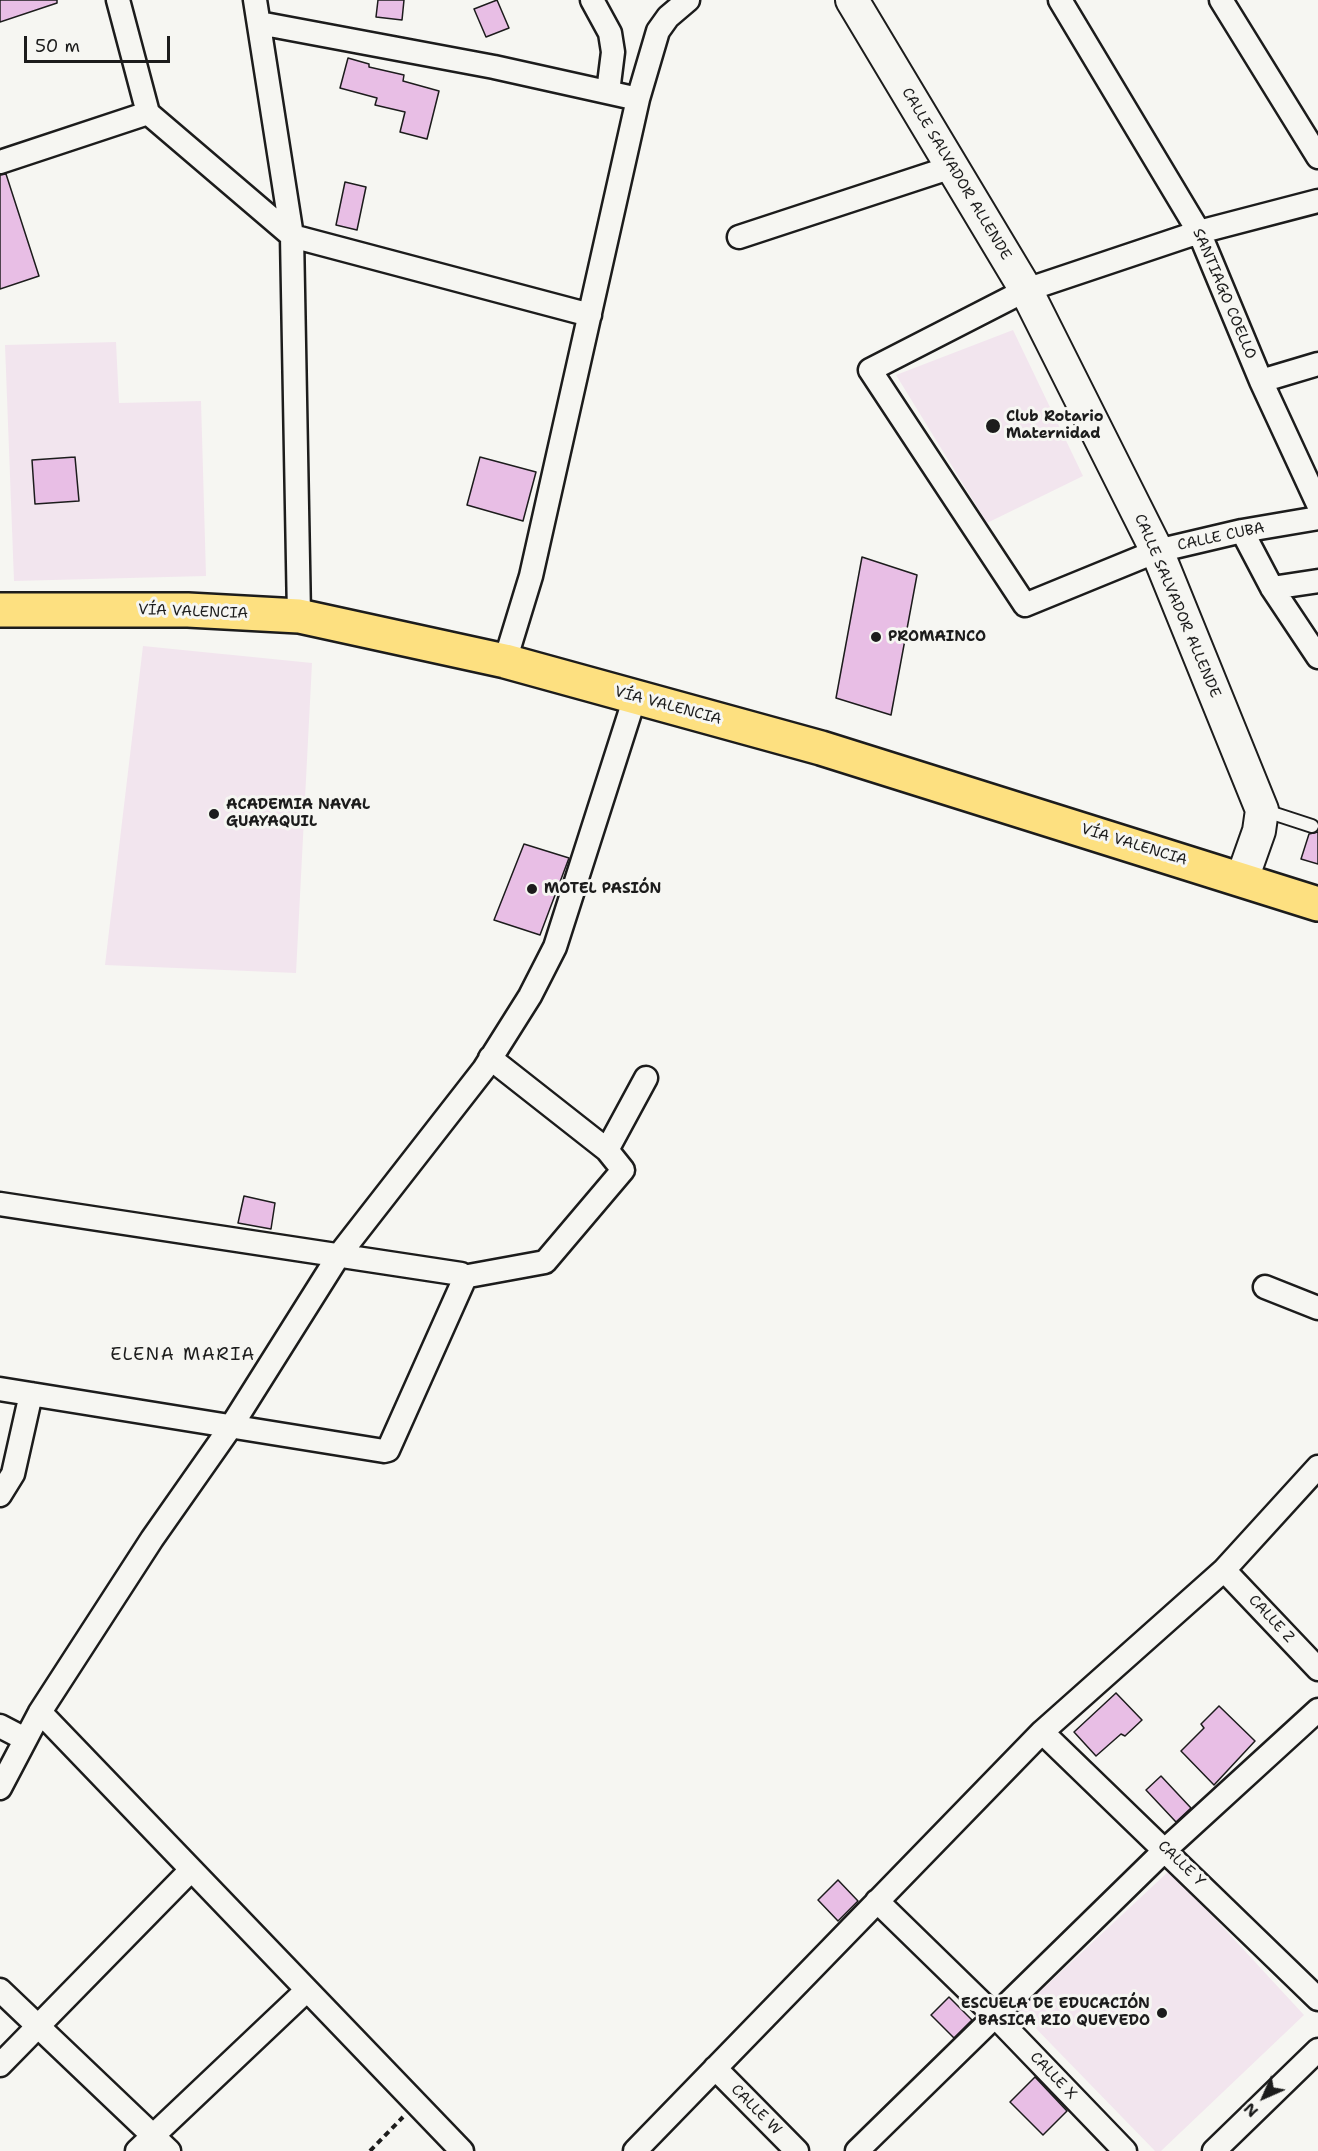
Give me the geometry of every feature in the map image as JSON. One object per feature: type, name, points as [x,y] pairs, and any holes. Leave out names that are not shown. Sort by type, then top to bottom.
[{"type":"highway","name":"VÍA VALENCIA","points":[[0,610],[188,610],[299,616],[505,661],[821,748],[1318,904]]},
{"type":"street","points":[[117,0],[148,113],[292,236],[591,315]]},
{"type":"street","points":[[255,0],[292,236],[299,616]]},
{"type":"street","points":[[592,0],[610,33],[613,52],[608,92]]},
{"type":"street","points":[[505,661],[531,576],[638,99],[658,32],[668,17],[688,0]]},
{"type":"street","name":"CALLE SALVADOR ALLENDE","points":[[852,0],[1026,291],[1157,551],[1262,810]]},
{"type":"street","name":"SANTIAGO COELLO","points":[[1060,0],[1199,232],[1261,381],[1318,504]]},
{"type":"street","points":[[1221,0],[1318,157]]},
{"type":"street","points":[[260,23],[495,67],[638,99]]},
{"type":"street","points":[[0,162],[148,113]]},
{"type":"street","points":[[739,237],[951,167]]},
{"type":"street","points":[[1026,291],[1199,232],[1318,201]]},
{"type":"street","name":"CALLE CUBA","points":[[1026,291],[870,370],[1025,605],[1157,551],[1242,531],[1318,518]]},
{"type":"street","points":[[1261,381],[1318,364]]},
{"type":"street","points":[[1242,531],[1272,588],[1318,657]]},
{"type":"street","points":[[1272,588],[1318,581]]},
{"type":"street","points":[[0,1788],[39,1712],[152,1539],[232,1425],[339,1255],[490,1058],[530,996],[555,947],[635,697]]},
{"type":"street","points":[[1242,879],[1259,831],[1262,810]]},
{"type":"street","points":[[0,1204],[461,1274],[463,1277],[545,1262],[623,1170],[607,1150],[490,1058]]},
{"type":"street","points":[[607,1150],[646,1078]]},
{"type":"street","points":[[0,1389],[232,1425],[379,1451],[388,1450],[463,1277]]},
{"type":"street","points":[[1265,1287],[1318,1308]]},
{"type":"street","points":[[0,1495],[14,1474],[31,1394]]},
{"type":"street","points":[[636,2151],[1042,1732],[1224,1570],[1318,1467]]},
{"type":"street","name":"CALLE Z","points":[[1224,1570],[1318,1669]]},
{"type":"street","points":[[858,2151],[994,2015],[1166,1849],[1318,1710]]},
{"type":"street","points":[[39,1712],[462,2151]]},
{"type":"street","points":[[0,1726],[25,1739]]},
{"type":"street","name":"CALLE Y","points":[[1042,1732],[1166,1849],[1318,1999]]},
{"type":"street","points":[[0,2065],[39,2028],[191,1870]]},
{"type":"street","name":"CALLE X","points":[[877,1900],[994,2015],[1125,2151]]},
{"type":"street","points":[[0,1990],[153,2146],[307,1990]]},
{"type":"street","points":[[1214,2151],[1318,2050]]},
{"type":"street","name":"CALLE W","points":[[715,2068],[797,2151]]},
{"type":"lane","points":[[1262,810],[1312,826]]},
{"type":"path","points":[[370,2151],[416,2103]]},
{"type":"shaded area","name":"Club Rotario Maternidad","points":[[1013,330],[1083,476],[987,523],[896,375]]},
{"type":"shaded area","points":[[116,342],[119,403],[201,401],[206,576],[14,581],[5,345]]},
{"type":"shaded area","name":"ACADEMIA NAVAL GUAYAQUIL","points":[[143,646],[312,663],[296,973],[105,965]]},
{"type":"shaded area","name":"ESCUELA DE EDUCACIÓN BASICA RIO QUEVEDO","points":[[1170,1870],[1304,2015],[1161,2151],[1155,2151],[1019,2011]]},
{"type":"building","points":[[0,0],[57,0],[57,3],[0,22]]},
{"type":"building","points":[[378,0],[404,0],[402,20],[376,17]]},
{"type":"building","points":[[497,0],[509,28],[486,37],[474,9]]},
{"type":"building","points":[[348,58],[369,64],[369,67],[404,75],[403,81],[439,91],[427,139],[400,132],[405,112],[375,105],[377,98],[340,88]]},
{"type":"building","points":[[6,174],[39,276],[0,289],[0,175]]},
{"type":"building","points":[[345,182],[366,187],[357,230],[336,225]]},
{"type":"building","points":[[75,457],[79,501],[35,504],[32,460]]},
{"type":"building","points":[[480,457],[536,472],[523,521],[467,505]]},
{"type":"building","name":"PROMAINCO","points":[[862,557],[917,575],[891,715],[836,698]]},
{"type":"building","points":[[1318,832],[1318,864],[1301,859],[1309,834]]},
{"type":"building","name":"MOTEL PASIÓN","points":[[524,844],[569,858],[540,935],[494,920]]},
{"type":"building","points":[[244,1196],[275,1203],[271,1229],[238,1223]]},
{"type":"building","points":[[1116,1693],[1142,1720],[1125,1736],[1121,1734],[1096,1756],[1074,1732]]},
{"type":"building","points":[[1219,1706],[1255,1741],[1214,1785],[1181,1751],[1204,1728],[1201,1724]]},
{"type":"building","points":[[1161,1776],[1191,1808],[1176,1822],[1146,1790]]},
{"type":"building","points":[[838,1880],[858,1901],[838,1921],[818,1900]]},
{"type":"building","points":[[949,1997],[972,2020],[954,2038],[931,2015]]},
{"type":"building","points":[[1035,2077],[1067,2111],[1043,2135],[1010,2102]]},
{"type":"place","name":"Club Rotario Maternidad","points":[[993,426]]},
{"type":"place","name":"PROMAINCO","points":[[876,637]]},
{"type":"place","name":"ACADEMIA NAVAL GUAYAQUIL","points":[[214,814]]},
{"type":"place","name":"MOTEL PASIÓN","points":[[532,889]]},
{"type":"place","name":"ESCUELA DE EDUCACIÓN BASICA RIO QUEVEDO","points":[[1162,2013]]},
{"type":"district","name":"ELENA MARIA","points":[[183,1355]]}]
